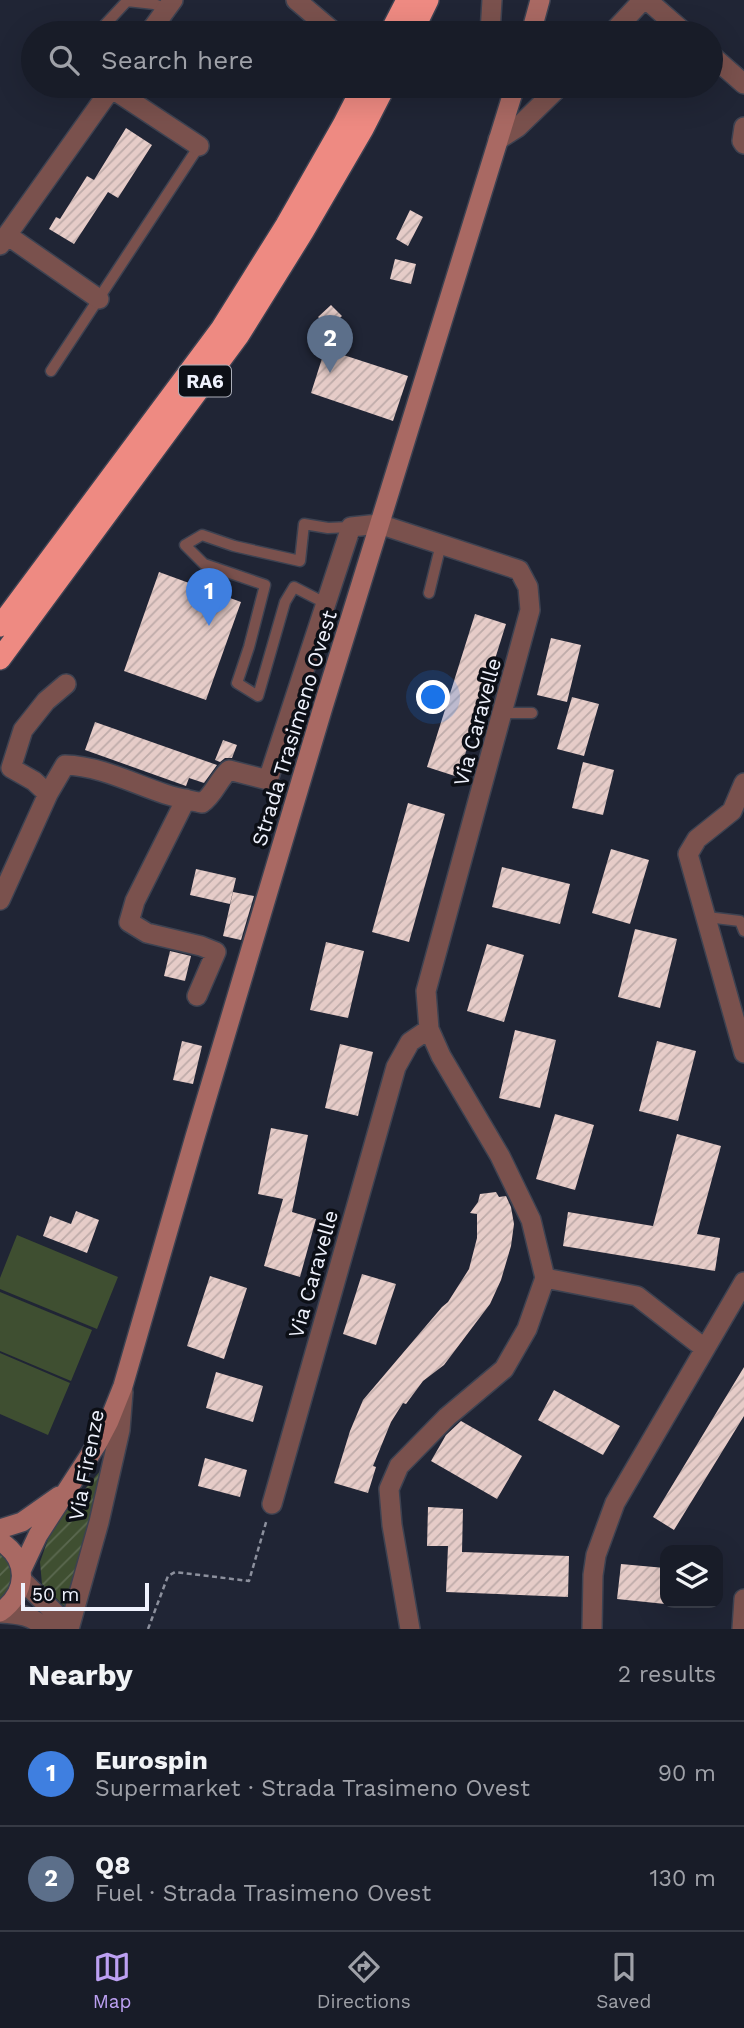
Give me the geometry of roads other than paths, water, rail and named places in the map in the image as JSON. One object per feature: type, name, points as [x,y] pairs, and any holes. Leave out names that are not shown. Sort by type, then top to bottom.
[{"type":"highway","points":[[396,21],[407,0]]},
{"type":"highway","points":[[418,21],[428,0]]},
{"type":"highway","name":"RA6","points":[[0,626],[221,329],[286,225],[357,98]]},
{"type":"highway","name":"RA6","points":[[0,659],[239,335],[303,232],[379,98]]},
{"type":"main road","points":[[534,21],[540,0]]},
{"type":"main road","name":"Strada Trasimeno Ovest","points":[[123,1386],[202,1111],[511,98]]},
{"type":"main road","name":"Via Firenze","points":[[0,1613],[18,1593],[38,1535],[97,1444],[123,1386]]},
{"type":"main road","name":"Via Firenze","points":[[0,1529],[22,1522],[65,1491]]},
{"type":"main road","points":[[0,1541],[12,1551],[20,1563],[22,1575]]},
{"type":"street","points":[[296,0],[321,21]]},
{"type":"street","points":[[491,21],[492,0]]},
{"type":"street","points":[[624,21],[645,0],[670,21]]},
{"type":"street","points":[[158,21],[170,4]]},
{"type":"street","points":[[723,66],[744,84]]},
{"type":"street","points":[[99,299],[3,240],[104,98]]},
{"type":"street","points":[[128,98],[199,146]]},
{"type":"street","points":[[498,140],[519,127],[548,98]]},
{"type":"street","points":[[744,127],[744,144]]},
{"type":"street","points":[[0,900],[48,793],[65,765],[108,773],[202,803],[210,797],[220,778],[229,770],[268,780],[351,527],[379,524]]},
{"type":"street","name":"Via Caravelle","points":[[379,524],[519,570],[528,587],[530,610],[426,991],[429,1030],[440,1056],[500,1156],[531,1220],[545,1278]]},
{"type":"street","points":[[48,793],[34,781],[11,768],[23,730],[46,701],[66,684]]},
{"type":"street","points":[[744,783],[732,811],[698,839],[688,854],[744,1053]]},
{"type":"street","points":[[186,799],[135,901],[129,922],[147,933],[216,952],[197,996]]},
{"type":"street","name":"Via Caravelle","points":[[272,1504],[396,1067],[410,1042],[429,1030]]},
{"type":"street","points":[[410,1629],[391,1525],[389,1489],[399,1466],[447,1417],[504,1369],[527,1329],[545,1278],[636,1296],[704,1348]]},
{"type":"street","points":[[592,1629],[596,1555],[615,1503],[744,1282]]},
{"type":"street","name":"Via Firenze","points":[[69,1629],[96,1535],[120,1430],[123,1386]]},
{"type":"street","points":[[22,1575],[57,1615],[62,1629]]},
{"type":"street","points":[[742,1629],[744,1599]]},
{"type":"street","points":[[0,1613],[25,1615],[45,1629]]},
{"type":"lane","points":[[108,21],[127,1],[170,4]]},
{"type":"lane","points":[[51,371],[199,146]]},
{"type":"lane","points":[[327,604],[294,587],[285,602],[258,696],[237,683],[265,585],[204,564],[185,545],[202,535],[234,546],[300,561],[304,524],[328,528],[351,527]]},
{"type":"lane","points":[[429,593],[441,544]]},
{"type":"lane","points":[[503,713],[532,713]]},
{"type":"lane","points":[[707,917],[740,921],[744,932]]},
{"type":"place","name":"Q8","points":[[330,373]]},
{"type":"place","name":"Eurospin","points":[[209,626]]}]
